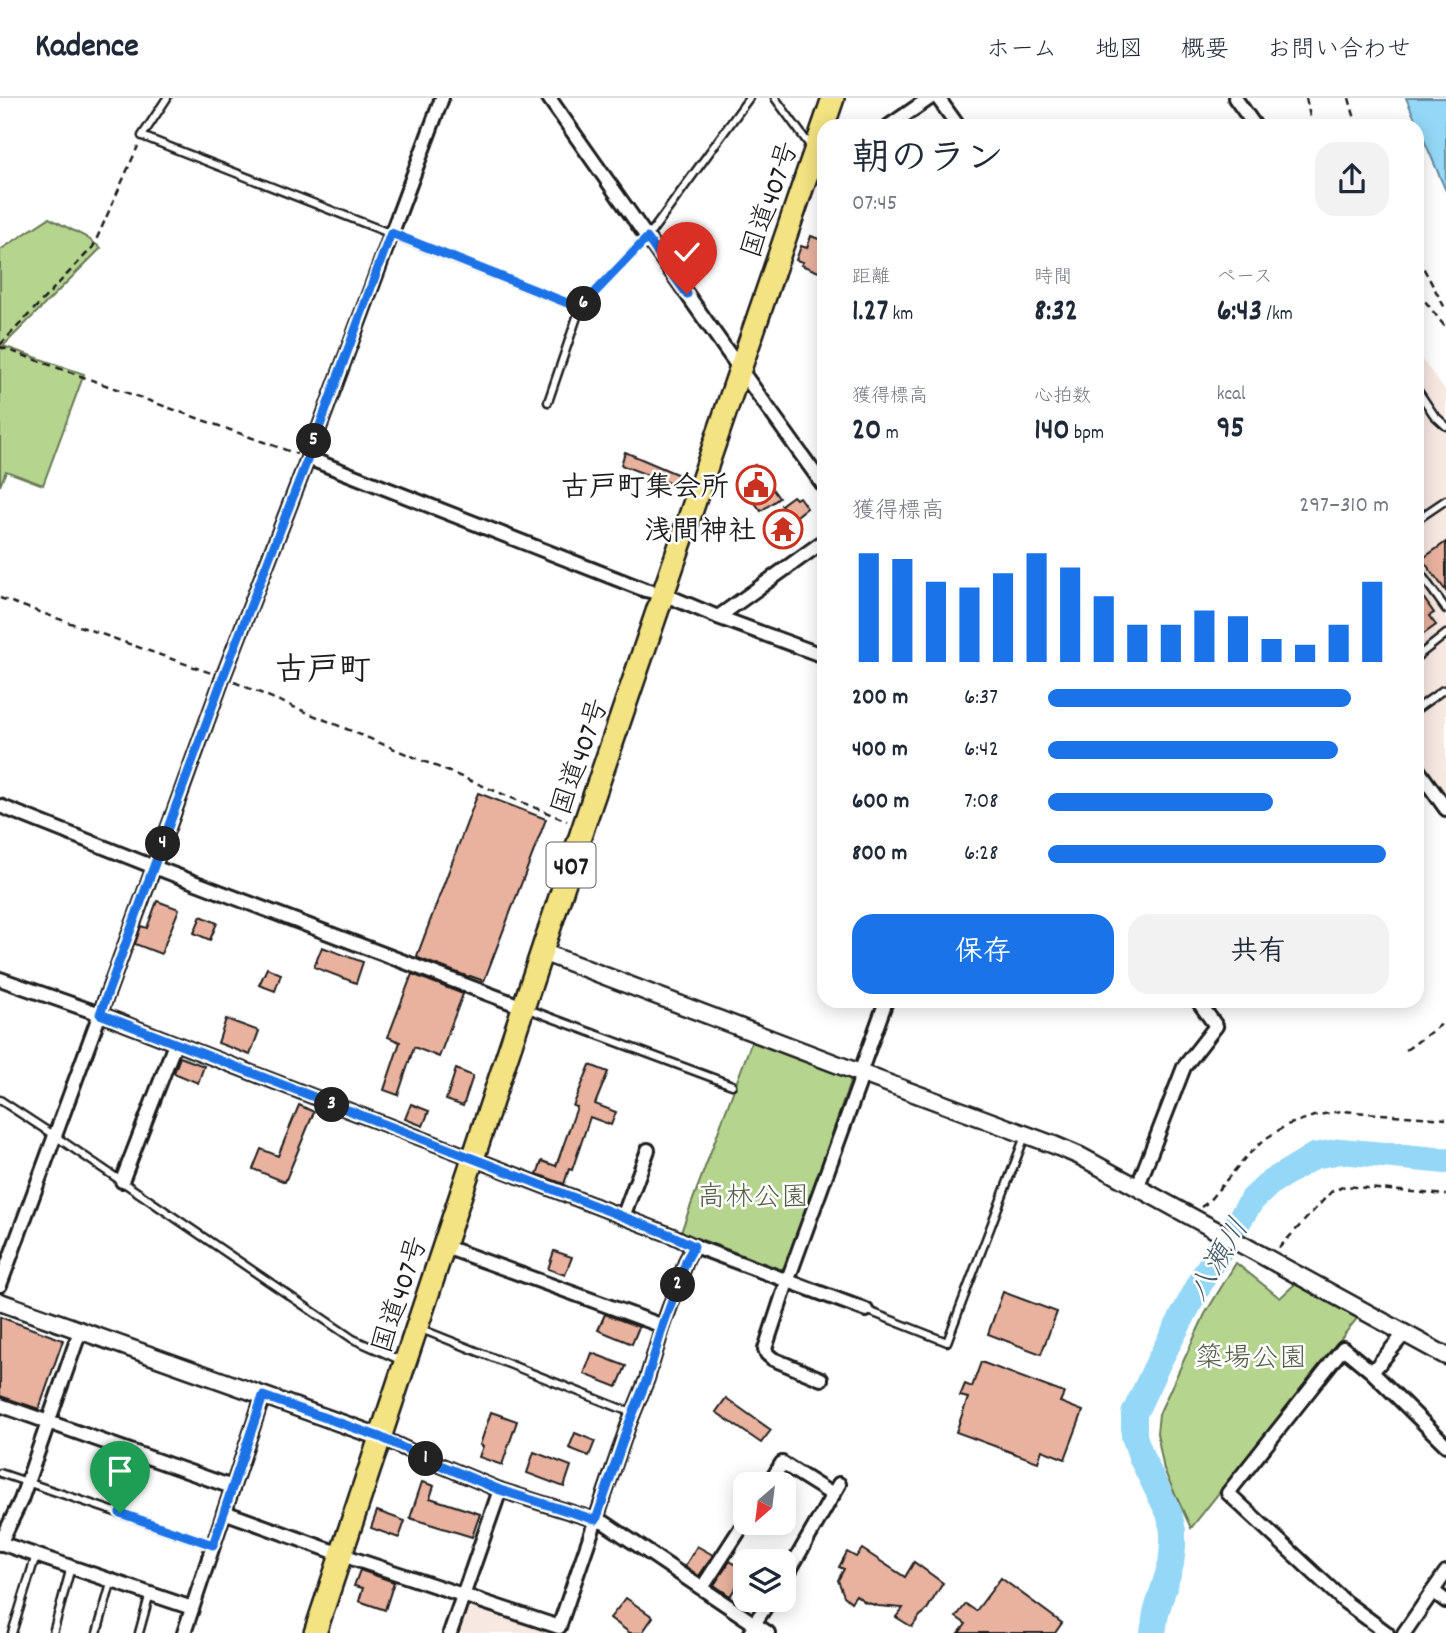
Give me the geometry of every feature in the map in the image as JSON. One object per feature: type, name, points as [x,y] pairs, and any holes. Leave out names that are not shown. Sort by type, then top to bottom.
[{"type":"highway","name":"国道407号","points":[[826,119],[832,98]]},
{"type":"highway","name":"国道407号","points":[[315,1633],[584,825],[740,366],[816,157]]},
{"type":"street","points":[[0,1285],[223,677],[442,98]]},
{"type":"street","points":[[549,98],[817,476]]},
{"type":"street","points":[[899,119],[930,98]]},
{"type":"street","points":[[938,98],[953,119]]},
{"type":"street","points":[[1235,98],[1250,119]]},
{"type":"street","points":[[308,458],[645,590],[663,594],[817,653]]},
{"type":"street","points":[[718,617],[817,546]]},
{"type":"street","points":[[1424,778],[1446,809]]},
{"type":"street","points":[[1,808],[523,1007]]},
{"type":"street","points":[[542,952],[1054,1144],[1446,1356]]},
{"type":"street","points":[[0,979],[100,1014],[787,1282],[866,1310]]},
{"type":"street","points":[[821,1379],[772,1359],[765,1349],[883,1008]]},
{"type":"street","points":[[1137,1188],[1184,1067],[1216,1026],[1203,1008]]},
{"type":"street","points":[[122,1181],[175,1044]]},
{"type":"street","points":[[622,1217],[648,1150]]},
{"type":"street","points":[[443,1246],[663,1326]]},
{"type":"street","points":[[224,1512],[559,1627],[628,1426],[647,1379],[663,1326],[694,1246]]},
{"type":"street","points":[[0,1302],[380,1437],[500,1490],[606,1523],[702,1588],[752,1628],[768,1633]]},
{"type":"street","points":[[80,1331],[21,1500],[0,1543],[192,1608]]},
{"type":"street","points":[[1372,1371],[1405,1333]]},
{"type":"street","points":[[1387,1633],[1345,1602],[1228,1493],[1343,1348],[1372,1371],[1446,1445]]},
{"type":"street","points":[[184,1633],[263,1396]]},
{"type":"street","points":[[0,1405],[232,1487]]},
{"type":"street","points":[[776,1472],[782,1463],[836,1490],[796,1559]]},
{"type":"street","points":[[450,1633],[500,1490]]},
{"type":"street","points":[[702,1588],[736,1535]]},
{"type":"street","points":[[1404,1633],[1446,1572]]},
{"type":"street","points":[[1433,1591],[1446,1601]]},
{"type":"street","points":[[752,1628],[763,1612]]},
{"type":"lane","points":[[167,98],[142,136],[580,308]]},
{"type":"lane","points":[[548,402],[580,308],[647,238],[750,98]]},
{"type":"lane","points":[[775,98],[816,157]]},
{"type":"lane","points":[[1424,400],[1446,426]]},
{"type":"lane","points":[[1424,515],[1446,500]]},
{"type":"lane","points":[[1424,578],[1446,609]]},
{"type":"lane","points":[[1424,651],[1446,634]]},
{"type":"lane","points":[[1424,704],[1443,690]]},
{"type":"lane","points":[[523,1007],[733,1085]]},
{"type":"lane","points":[[0,1100],[353,1339],[405,1363]]},
{"type":"lane","points":[[866,1310],[947,1342],[1026,1135]]},
{"type":"lane","points":[[416,1327],[634,1413]]},
{"type":"lane","points":[[0,1473],[213,1545]]},
{"type":"lane","points":[[12,1633],[36,1555]]},
{"type":"lane","points":[[53,1633],[72,1567]]},
{"type":"lane","points":[[97,1633],[112,1580]]},
{"type":"lane","points":[[139,1633],[150,1593]]},
{"type":"path","points":[[1306,98],[1310,119]]},
{"type":"path","points":[[1349,98],[1355,119]]},
{"type":"path","points":[[142,136],[93,247],[0,346],[308,458]]},
{"type":"path","points":[[1424,269],[1446,310]]},
{"type":"path","points":[[1424,300],[1446,328]]},
{"type":"path","points":[[0,598],[223,677],[567,821],[584,825]]},
{"type":"path","points":[[1406,1050],[1446,1021]]},
{"type":"path","points":[[1199,1208],[1207,1203],[1265,1139],[1287,1125],[1341,1111],[1446,1119]]},
{"type":"path","points":[[1277,1251],[1331,1192],[1345,1186],[1446,1195]]},
{"type":"shaded area","points":[[1424,363],[1446,391],[1446,797],[1424,766]]},
{"type":"shaded area","points":[[473,1608],[555,1633],[459,1633],[466,1612]]},
{"type":"green space","points":[[49,218],[101,248],[3,346],[84,374],[43,485],[6,471],[0,486],[0,250]]},
{"type":"green space","name":"高林公園","points":[[753,1038],[850,1076],[786,1268],[780,1269],[681,1232]]},
{"type":"green space","name":"簗場公園","points":[[1236,1263],[1280,1298],[1296,1283],[1358,1317],[1191,1528],[1164,1470],[1157,1433],[1159,1414],[1205,1314]]},
{"type":"water","points":[[1406,98],[1446,98],[1446,191],[1424,140],[1424,119],[1415,119]]},
{"type":"building","points":[[811,236],[817,238],[817,271],[796,260],[801,246],[807,248]]},
{"type":"building","points":[[625,452],[679,475],[674,485],[621,465]]},
{"type":"building","name":"古戸町集会所","points":[[755,465],[779,498],[761,511],[737,478]]},
{"type":"building","points":[[793,496],[796,499],[799,497],[807,508],[793,519],[781,505]]},
{"type":"building","points":[[1446,542],[1446,591],[1424,562],[1424,558]]},
{"type":"building","points":[[1424,599],[1434,613],[1429,616],[1436,625],[1424,634]]},
{"type":"building","points":[[478,793],[546,819],[484,981],[417,956]]},
{"type":"building","points":[[157,901],[179,909],[161,954],[135,944],[141,926],[147,928]]},
{"type":"building","points":[[201,916],[217,923],[210,940],[194,933]]},
{"type":"building","points":[[322,947],[363,962],[356,983],[314,967]]},
{"type":"building","points":[[267,968],[281,974],[275,991],[259,985]]},
{"type":"building","points":[[412,974],[463,994],[439,1057],[414,1047],[398,1095],[384,1090],[400,1042],[388,1037]]},
{"type":"building","points":[[226,1019],[259,1031],[250,1055],[218,1043]]},
{"type":"building","points":[[180,1057],[204,1066],[198,1083],[174,1073]]},
{"type":"building","points":[[590,1065],[608,1072],[595,1104],[616,1112],[611,1125],[590,1117],[572,1170],[569,1169],[564,1184],[537,1174],[542,1161],[556,1166],[577,1107],[573,1106]]},
{"type":"building","points":[[456,1069],[473,1076],[463,1106],[446,1100]]},
{"type":"building","points":[[411,1104],[429,1111],[423,1126],[405,1119]]},
{"type":"building","points":[[299,1105],[314,1112],[285,1182],[253,1169],[261,1149],[278,1156]]},
{"type":"building","points":[[554,1251],[572,1257],[565,1275],[548,1269]]},
{"type":"building","points":[[1003,1292],[1057,1312],[1041,1354],[988,1334]]},
{"type":"building","points":[[605,1314],[639,1327],[632,1344],[598,1330]]},
{"type":"building","points":[[0,1317],[63,1340],[39,1409],[0,1396]]},
{"type":"building","points":[[592,1353],[626,1366],[617,1387],[584,1374]]},
{"type":"building","points":[[981,1362],[1064,1393],[1060,1402],[1083,1411],[1065,1459],[1042,1450],[1038,1462],[956,1432],[968,1398],[960,1396],[965,1384],[972,1387]]},
{"type":"building","points":[[726,1398],[771,1430],[761,1443],[716,1412]]},
{"type":"building","points":[[491,1412],[517,1421],[502,1465],[479,1457],[483,1446],[480,1445]]},
{"type":"building","points":[[575,1433],[595,1441],[589,1456],[569,1448]]},
{"type":"building","points":[[534,1452],[571,1466],[564,1487],[527,1473]]},
{"type":"building","points":[[422,1482],[434,1486],[430,1498],[480,1514],[472,1537],[410,1518]]},
{"type":"building","points":[[377,1511],[405,1521],[399,1538],[371,1528]]},
{"type":"building","points":[[697,1546],[713,1555],[699,1576],[685,1566]]},
{"type":"building","points":[[862,1549],[905,1577],[914,1562],[943,1583],[926,1611],[912,1627],[896,1617],[903,1608],[878,1606],[865,1602],[856,1595],[851,1602],[844,1596],[838,1580],[844,1569],[839,1567],[847,1552],[856,1557]]},
{"type":"building","points":[[730,1561],[733,1563],[733,1592],[730,1596],[714,1585]]},
{"type":"building","points":[[360,1570],[394,1582],[385,1610],[359,1601],[363,1588],[354,1586]]},
{"type":"building","points":[[1001,1578],[1062,1623],[1055,1633],[959,1633],[966,1624],[956,1617],[966,1604],[976,1611]]},
{"type":"building","points":[[626,1598],[653,1617],[642,1633],[630,1633],[610,1618]]},
{"type":"waterway","name":"八瀬川","points":[[1153,1633],[1156,1613],[1171,1564],[1173,1531],[1169,1513],[1142,1459],[1134,1436],[1134,1414],[1206,1272],[1252,1200],[1271,1182],[1314,1156],[1341,1151],[1446,1161]]},
{"type":"place","name":"古戸町集会所","points":[[756,485]]},
{"type":"place","name":"浅間神社","points":[[783,529]]},
{"type":"district","name":"古戸町","points":[[323,668]]},
{"type":"route","points":[[120,1513],[213,1545],[263,1396],[380,1437],[500,1490],[596,1520],[647,1379],[663,1326],[694,1246],[100,1014],[223,677],[391,233],[580,308],[647,238],[687,294]]}]
